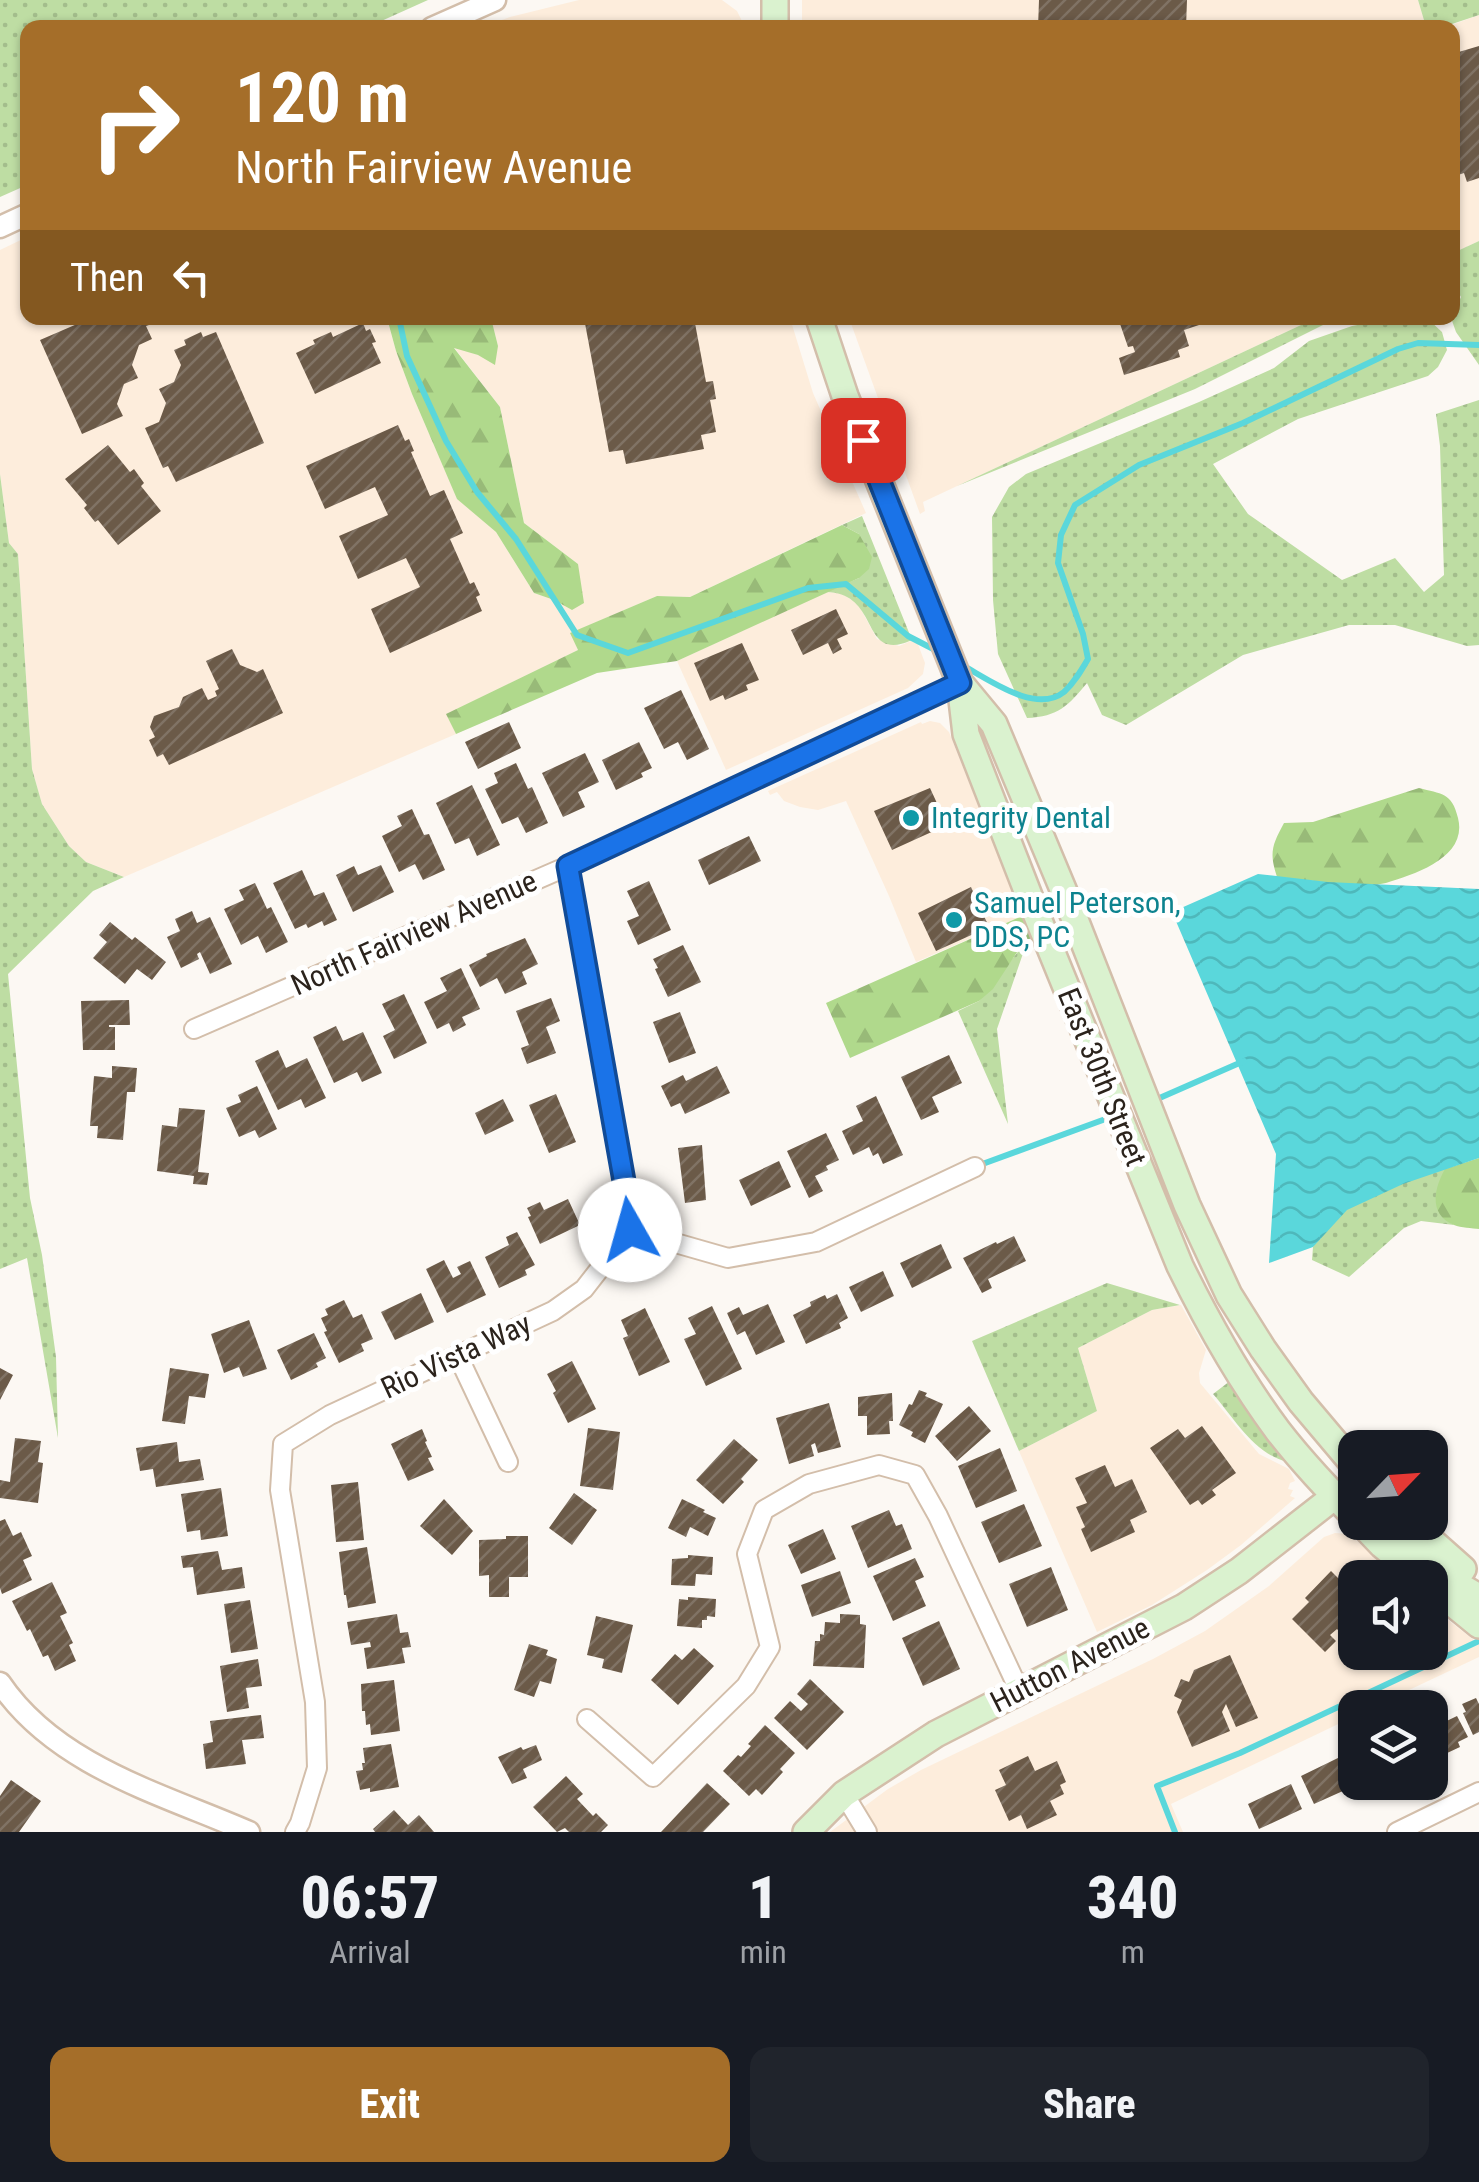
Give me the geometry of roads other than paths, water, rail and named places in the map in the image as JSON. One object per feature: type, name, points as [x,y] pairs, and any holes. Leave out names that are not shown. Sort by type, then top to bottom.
[{"type":"main road","name":"East 30th Street","points":[[821,325],[851,410],[960,683],[966,734],[1180,1266],[1200,1308],[1260,1405],[1288,1443],[1338,1491]]},
{"type":"main road","points":[[960,683],[994,724],[1138,1083],[1229,1295],[1263,1349],[1338,1447]]},
{"type":"main road","points":[[1335,1444],[1338,1460]]},
{"type":"main road","name":"Hutton Avenue","points":[[806,1832],[844,1794],[936,1734],[1127,1638],[1208,1592],[1338,1503]]},
{"type":"main road","points":[[1377,1540],[1400,1560]]},
{"type":"main road","points":[[1405,1540],[1457,1584],[1479,1597]]},
{"type":"main road","points":[[1431,1540],[1479,1582]]},
{"type":"main road","points":[[1448,1599],[1479,1624]]},
{"type":"street","points":[[450,20],[495,0]]},
{"type":"street","name":"North Fairview Avenue","points":[[194,1030],[568,866],[960,683]]},
{"type":"street","points":[[568,866],[630,1230],[728,1258],[816,1242],[975,1167]]},
{"type":"street","name":"Rio Vista Way","points":[[295,1832],[318,1768],[315,1702],[280,1490],[283,1444],[330,1415],[553,1311],[584,1288],[630,1230]]},
{"type":"street","points":[[458,1356],[508,1462]]},
{"type":"street","points":[[587,1719],[652,1777],[746,1686],[770,1647],[747,1554],[764,1510],[809,1484],[878,1465],[915,1475],[1019,1690]]},
{"type":"street","points":[[0,1683],[13,1702],[69,1750],[111,1774],[249,1832]]},
{"type":"street","points":[[1397,1832],[1479,1792]]},
{"type":"street","points":[[844,1794],[867,1832]]},
{"type":"water","points":[[1258,874],[1328,882],[1479,889],[1479,1158],[1403,1184],[1347,1210],[1313,1247],[1269,1263],[1276,1154],[1172,912]]},
{"type":"waterway","points":[[400,325],[407,356],[446,441],[477,492],[516,539],[577,635],[628,653],[808,588],[846,584],[908,636],[941,653]]},
{"type":"waterway","points":[[960,664],[1025,697],[1052,698],[1064,692],[1088,659],[1058,563],[1061,535],[1075,505],[1139,465],[1243,423],[1398,349],[1418,343],[1479,345]]},
{"type":"waterway","points":[[1155,1100],[1244,1061]]},
{"type":"waterway","points":[[977,1166],[1111,1117]]},
{"type":"waterway","points":[[1175,1832],[1157,1786],[1240,1753],[1479,1641]]},
{"type":"place","name":"Integrity Dental","points":[[911,818]]},
{"type":"place","name":"Samuel Peterson, DDS, PC","points":[[954,920]]}]
